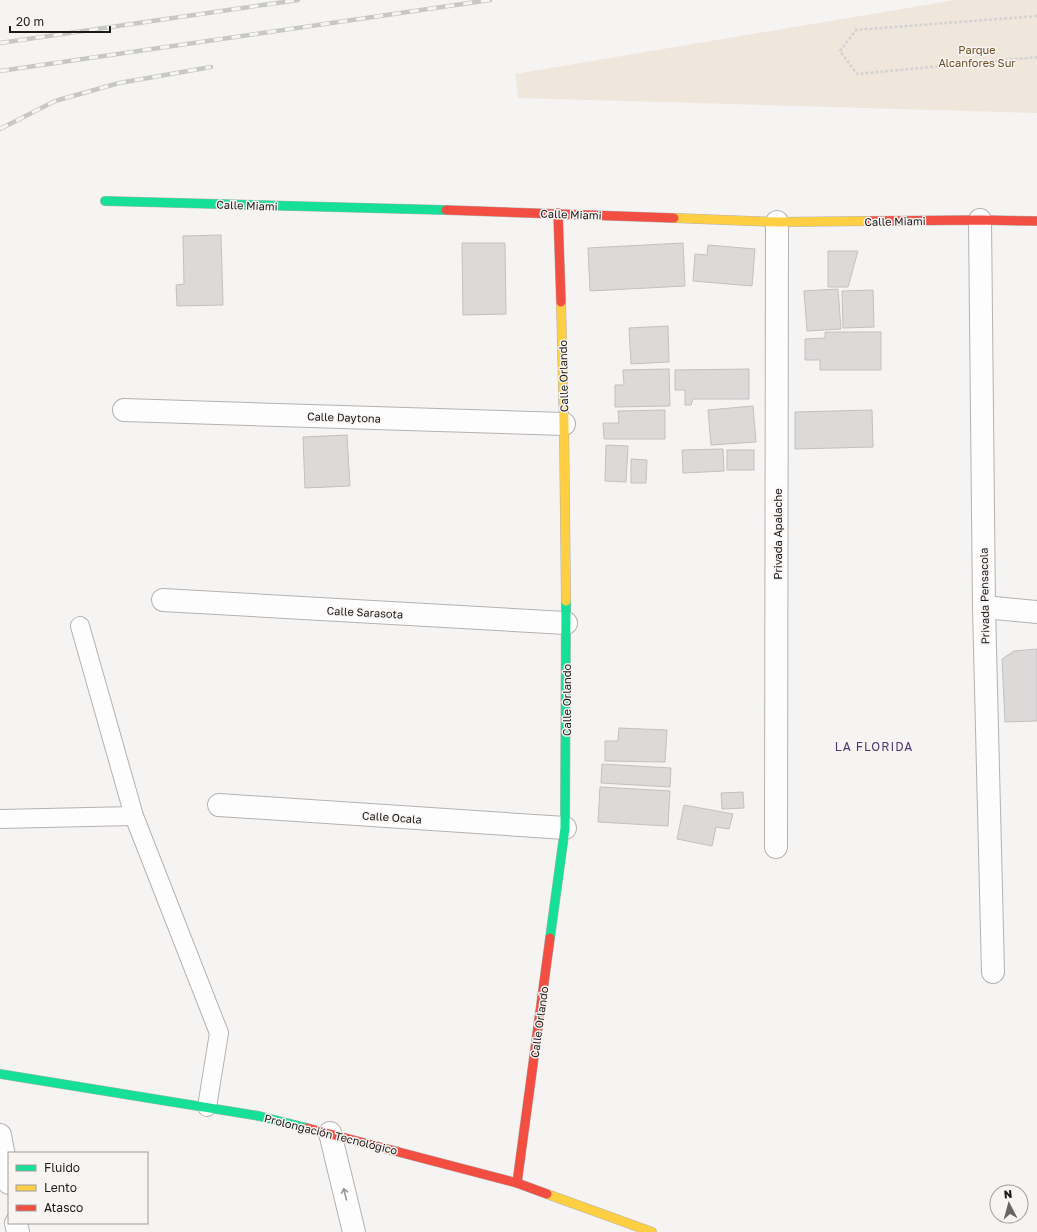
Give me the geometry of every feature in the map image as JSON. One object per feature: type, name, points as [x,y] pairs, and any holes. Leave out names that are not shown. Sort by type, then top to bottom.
[{"type":"street","name":"Calle Miami","points":[[105,201],[558,213],[777,222],[1037,220]]},
{"type":"street","name":"Calle Orlando","points":[[517,1183],[565,828],[566,623],[564,424],[558,213]]},
{"type":"street","name":"Privada Pensacola","points":[[980,220],[984,607],[993,972]]},
{"type":"street","name":"Privada Apalache","points":[[776,847],[777,222]]},
{"type":"street","name":"Calle Daytona","points":[[124,410],[564,424]]},
{"type":"street","name":"Calle Sarasota","points":[[164,600],[566,623]]},
{"type":"street","points":[[984,607],[1037,612]]},
{"type":"street","name":"Calle Ocala","points":[[219,805],[565,828]]},
{"type":"street","name":"Prolongación Tecnológico","points":[[0,1074],[259,1116],[330,1133],[517,1183],[652,1232]]},
{"type":"street","points":[[330,1133],[354,1232]]},
{"type":"street","points":[[0,1135],[8,1178]]},
{"type":"lane","points":[[80,626],[134,816],[219,1033],[207,1107]]},
{"type":"lane","points":[[0,819],[134,816]]},
{"type":"path","points":[[1037,16],[856,30],[840,51],[857,74],[1037,57]]},
{"type":"green space","name":"Parque Alcanfores Sur","points":[[955,0],[1037,0],[1037,113],[518,98],[515,74]]},
{"type":"building","points":[[221,235],[223,305],[177,306],[176,285],[184,284],[183,236]]},
{"type":"building","points":[[462,243],[505,243],[506,314],[463,315]]},
{"type":"building","points":[[683,243],[685,286],[590,291],[588,248]]},
{"type":"building","points":[[708,245],[755,249],[752,286],[693,281],[695,254],[707,255]]},
{"type":"building","points":[[828,251],[858,251],[848,287],[828,287]]},
{"type":"building","points":[[838,289],[841,329],[807,331],[804,291]]},
{"type":"building","points":[[873,290],[874,327],[843,328],[842,291]]},
{"type":"building","points":[[668,326],[669,362],[631,364],[629,328]]},
{"type":"building","points":[[825,332],[881,332],[881,370],[820,370],[820,360],[805,360],[805,339],[825,338]]},
{"type":"building","points":[[669,369],[670,406],[615,407],[615,385],[624,385],[623,370]]},
{"type":"building","points":[[749,369],[749,399],[693,399],[691,405],[685,405],[685,390],[675,390],[675,370]]},
{"type":"building","points":[[753,406],[756,442],[711,445],[708,410]]},
{"type":"building","points":[[665,410],[665,439],[604,439],[603,423],[619,423],[618,411]]},
{"type":"building","points":[[872,410],[873,447],[795,449],[795,412]]},
{"type":"building","points":[[347,435],[350,486],[305,488],[303,437]]},
{"type":"building","points":[[606,445],[628,446],[626,482],[605,481]]},
{"type":"building","points":[[723,449],[724,471],[683,473],[682,450]]},
{"type":"building","points":[[727,450],[754,450],[754,470],[727,470]]},
{"type":"building","points":[[631,459],[647,460],[646,483],[631,483]]},
{"type":"building","points":[[1037,649],[1037,721],[1005,722],[1002,659],[1014,651]]},
{"type":"building","points":[[619,728],[667,730],[665,762],[605,761],[605,741],[618,741]]},
{"type":"building","points":[[602,764],[671,768],[670,787],[601,783]]},
{"type":"building","points":[[600,787],[670,791],[668,826],[598,822]]},
{"type":"building","points":[[743,792],[744,808],[722,809],[721,793]]},
{"type":"building","points":[[684,805],[733,814],[729,829],[716,827],[712,846],[677,839]]},
{"type":"railway","points":[[0,43],[298,0]]},
{"type":"railway","points":[[0,71],[490,0]]},
{"type":"railway","points":[[0,129],[55,101],[119,83],[211,67]]},
{"type":"traffic: fast","points":[[105,201],[446,210]]},
{"type":"traffic: fast","points":[[550,938],[565,828],[566,601]]},
{"type":"traffic: fast","points":[[0,1074],[259,1116],[307,1128]]},
{"type":"traffic: slow","points":[[674,218],[777,222],[869,221]]},
{"type":"traffic: slow","points":[[561,302],[566,601]]},
{"type":"traffic: slow","points":[[547,1194],[652,1232]]},
{"type":"traffic: jam","points":[[446,210],[674,218]]},
{"type":"traffic: jam","points":[[558,213],[561,302]]},
{"type":"traffic: jam","points":[[869,221],[1037,221]]},
{"type":"traffic: jam","points":[[517,1183],[550,938]]},
{"type":"traffic: jam","points":[[307,1128],[517,1183],[547,1194]]},
{"type":"district","name":"LA FLORIDA","points":[[874,746]]}]
